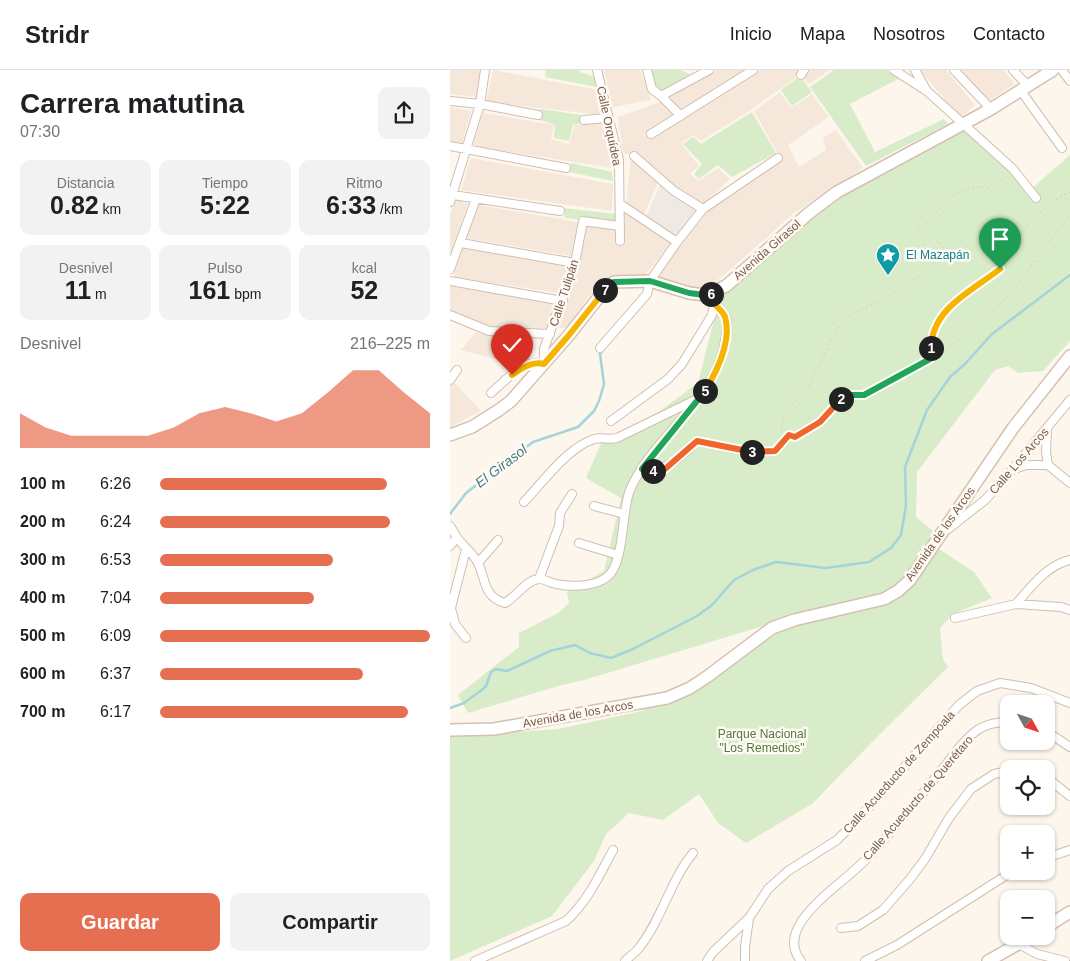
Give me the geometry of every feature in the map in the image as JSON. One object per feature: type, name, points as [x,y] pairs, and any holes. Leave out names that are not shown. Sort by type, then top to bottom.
[{"type":"street","points":[[485,70],[480,104],[451,198],[476,199],[560,212]]},
{"type":"street","points":[[481,93],[490,70]]},
{"type":"street","name":"Calle Orquídea","points":[[597,70],[619,160],[620,241]]},
{"type":"street","points":[[647,70],[652,89],[681,116]]},
{"type":"street","points":[[661,96],[709,70]]},
{"type":"street","points":[[651,134],[753,70]]},
{"type":"street","points":[[894,70],[927,91],[964,124],[1013,169],[1036,198]]},
{"type":"street","points":[[915,70],[927,91]]},
{"type":"street","points":[[954,70],[991,109]]},
{"type":"street","points":[[1013,70],[1062,148]]},
{"type":"street","name":"Avenida Girasol","points":[[715,298],[726,286],[809,213],[837,192],[991,109],[1053,70]]},
{"type":"street","points":[[1062,70],[1070,81]]},
{"type":"street","points":[[450,101],[480,104],[538,115]]},
{"type":"street","points":[[584,120],[608,118]]},
{"type":"street","points":[[450,146],[566,168]]},
{"type":"street","points":[[634,156],[674,191],[703,209]]},
{"type":"street","points":[[600,348],[647,294],[650,281],[703,209],[778,158]]},
{"type":"street","points":[[450,269],[450,264],[461,243],[476,199]]},
{"type":"street","points":[[620,204],[677,242]]},
{"type":"street","name":"Calle Tulipán","points":[[544,364],[544,349],[563,301],[575,263],[583,221],[619,226]]},
{"type":"street","points":[[461,243],[575,263]]},
{"type":"street","points":[[450,281],[563,301]]},
{"type":"street","points":[[450,435],[472,427],[499,410],[520,392],[608,286],[614,282],[650,281],[689,293],[705,295],[715,298],[724,314],[727,325],[724,352],[714,376],[701,397],[642,469],[629,491],[624,514],[622,540],[618,555],[608,577],[595,583],[570,586],[539,579],[530,582],[513,599],[505,603],[499,602],[485,586],[478,563],[457,538],[450,526]]},
{"type":"street","points":[[611,421],[668,379],[682,364],[712,315],[715,298]]},
{"type":"street","points":[[450,315],[489,331],[550,334]]},
{"type":"street","name":"Avenida de los Arcos","points":[[450,730],[494,729],[667,698],[690,688],[708,676],[772,628],[794,620],[884,599],[898,591],[910,580],[1013,428],[1070,356]]},
{"type":"street","points":[[491,393],[520,369],[537,362],[544,364]]},
{"type":"street","points":[[450,380],[457,370]]},
{"type":"street","points":[[524,502],[573,450],[600,438],[608,440],[617,438],[701,397]]},
{"type":"street","name":"Calle Los Arcos","points":[[939,536],[985,500],[1070,400]]},
{"type":"street","points":[[1047,429],[1046,452],[1048,465]]},
{"type":"street","points":[[642,469],[654,471],[665,469],[697,441],[750,452],[775,451]]},
{"type":"street","points":[[1012,470],[1027,464],[1048,465],[1070,483]]},
{"type":"street","points":[[539,579],[559,526],[560,513],[572,494]]},
{"type":"street","points":[[594,506],[624,514]]},
{"type":"street","points":[[450,546],[457,538]]},
{"type":"street","points":[[478,563],[498,540]]},
{"type":"street","points":[[579,543],[618,555]]},
{"type":"street","points":[[466,549],[451,608],[455,624],[466,638]]},
{"type":"street","points":[[1016,604],[1041,577],[1062,562],[1070,560]]},
{"type":"street","points":[[955,618],[1016,604],[1061,607],[1070,610]]},
{"type":"street","name":"Calle Acueducto de Zempoala","points":[[749,918],[768,889],[788,871],[837,840],[860,817],[959,705],[977,691],[1000,683],[1031,688],[1070,704]]},
{"type":"street","name":"Calle Acueducto de Querétaro","points":[[801,961],[794,946],[795,934],[801,922],[811,910],[871,855],[959,749],[980,728],[1000,722]]},
{"type":"street","points":[[1055,737],[1070,747]]},
{"type":"street","points":[[842,928],[858,926],[883,910],[925,859],[949,818],[971,789],[994,774],[1000,773]]},
{"type":"street","points":[[1055,784],[1070,796]]},
{"type":"street","points":[[475,961],[566,921],[578,910],[589,895],[613,850]]},
{"type":"street","points":[[1055,855],[1070,850]]},
{"type":"street","points":[[624,961],[638,948],[652,928],[683,865],[693,853]]},
{"type":"street","points":[[865,961],[904,941],[1000,879]]},
{"type":"street","points":[[1055,921],[1070,912]]},
{"type":"street","points":[[707,961],[713,952],[749,918]]},
{"type":"street","points":[[745,961],[749,918]]},
{"type":"street","points":[[988,961],[1017,945]]},
{"type":"street","points":[[1021,945],[1037,954],[1065,961]]},
{"type":"path","points":[[918,229],[928,223],[930,218],[950,197],[976,187],[985,187],[991,191],[1013,169]]},
{"type":"path","points":[[930,359],[931,340],[940,317],[950,305],[1000,269],[1028,224],[1050,203],[1070,192]]},
{"type":"path","points":[[931,268],[888,297],[859,310],[844,320],[831,340],[808,387],[786,412],[781,430],[795,437],[820,422],[845,395],[864,395],[947,349],[1011,295],[1038,255],[1070,215]]},
{"type":"path","points":[[925,248],[938,252],[944,248],[940,242]]},
{"type":"path","points":[[775,451],[789,435]]},
{"type":"shaded area","points":[[450,70],[481,70],[477,97],[450,94]]},
{"type":"shaded area","points":[[493,70],[598,90],[602,115],[486,102]]},
{"type":"shaded area","points":[[604,70],[640,70],[651,100],[613,107]]},
{"type":"shaded area","points":[[716,70],[747,70],[680,112],[667,97]]},
{"type":"shaded area","points":[[760,70],[800,70],[797,77],[746,113],[701,141],[693,135],[681,143],[699,166],[690,174],[699,181],[718,168],[730,179],[703,204],[680,192],[633,152],[632,155],[623,153],[618,117],[663,101],[678,115],[646,134],[650,137]]},
{"type":"shaded area","points":[[807,70],[830,70],[809,84],[803,78]]},
{"type":"shaded area","points":[[920,70],[946,70],[975,105],[960,118]]},
{"type":"shaded area","points":[[960,70],[1003,70],[1015,84],[988,101]]},
{"type":"shaded area","points":[[780,92],[791,108],[812,94],[829,117],[788,145],[799,167],[826,150],[823,138],[836,130],[863,168],[794,213],[723,276],[706,288],[684,288],[656,277],[708,211],[782,161],[754,111]]},
{"type":"shaded area","points":[[450,107],[471,111],[462,143],[450,141]]},
{"type":"shaded area","points":[[483,113],[554,125],[551,139],[569,144],[575,125],[604,123],[612,168],[473,146]]},
{"type":"shaded area","points":[[631,157],[658,182],[644,215],[626,205]]},
{"type":"shaded area","points":[[471,158],[613,184],[612,211],[461,190]]},
{"type":"shaded area","points":[[661,183],[697,209],[677,237],[646,216]]},
{"type":"shaded area","points":[[456,200],[468,204],[450,256],[450,215]]},
{"type":"shaded area","points":[[479,205],[578,222],[571,256],[466,238]]},
{"type":"shaded area","points":[[622,210],[671,243],[645,275],[616,275],[603,281],[588,297],[567,328],[554,328],[575,275],[586,224],[617,228]]},
{"type":"shaded area","points":[[463,246],[569,265],[558,293],[454,277],[455,261]]},
{"type":"shaded area","points":[[450,285],[554,302],[548,328],[493,327],[450,312]]},
{"type":"shaded area","points":[[475,333],[505,339],[499,360],[461,350]]},
{"type":"shaded area","points":[[453,381],[481,411],[450,427],[450,385]]},
{"type":"green space","points":[[546,70],[579,70],[596,77],[596,87],[545,77]]},
{"type":"green space","points":[[648,70],[680,70],[692,75],[660,94],[653,89]]},
{"type":"green space","points":[[834,70],[887,70],[898,79],[850,104],[875,152],[944,119],[948,124],[866,166],[810,87]]},
{"type":"green space","points":[[800,76],[812,92],[792,106],[781,90]]},
{"type":"green space","points":[[540,109],[581,115],[582,123],[573,125],[569,141],[554,138],[555,125],[540,120]]},
{"type":"green space","points":[[752,112],[776,153],[732,177],[718,165],[699,179],[694,174],[702,164],[683,144],[693,137],[701,144]]},
{"type":"green space","name":"Parque Nacional \"Los Remedios\"","points":[[964,129],[1029,191],[1070,155],[1070,341],[1043,371],[1018,373],[1008,366],[995,370],[917,472],[916,517],[933,531],[929,537],[936,547],[974,572],[992,598],[953,614],[940,628],[943,659],[948,667],[812,804],[746,843],[718,823],[699,794],[663,820],[629,813],[606,834],[594,861],[552,916],[450,961],[450,734],[475,735],[558,729],[642,711],[775,635],[770,624],[468,713],[458,695],[519,647],[519,633],[558,613],[569,603],[567,592],[604,571],[621,498],[586,478],[602,441],[657,413],[698,383],[716,312],[705,303],[737,280],[805,221],[842,193]]},
{"type":"green space","points":[[571,163],[612,172],[613,181],[569,172]]},
{"type":"green space","points":[[564,208],[615,214],[615,223],[565,218]]},
{"type":"waterway","name":"El Girasol","points":[[601,70],[618,144]]},
{"type":"waterway","points":[[450,708],[464,703],[483,689],[491,672],[496,669],[507,671],[550,651],[575,645],[590,653],[611,658],[633,649],[697,616],[712,605],[734,580],[753,570],[776,562],[826,568],[869,562],[891,548],[901,535],[906,506],[905,467],[927,410],[950,377],[965,364],[992,334],[1070,275]]},
{"type":"waterway","name":"El Girasol","points":[[632,317],[639,308]]},
{"type":"waterway","name":"El Girasol","points":[[450,514],[466,493],[533,442],[578,427],[594,411],[604,384],[600,354],[603,350]]},
{"type":"place","name":"El Mazapán","points":[[888,276]]},
{"type":"route","points":[[512,375],[529,364],[537,362],[544,364],[602,293],[614,282],[650,281],[689,293],[705,295],[714,292],[716,304],[724,314],[727,325],[724,352],[714,376],[701,397],[642,469],[654,471],[665,469],[697,441],[750,452],[775,451],[789,435],[795,437],[820,422],[845,395],[864,395],[906,374],[930,359],[931,340],[940,317],[950,305],[1000,269]]}]
